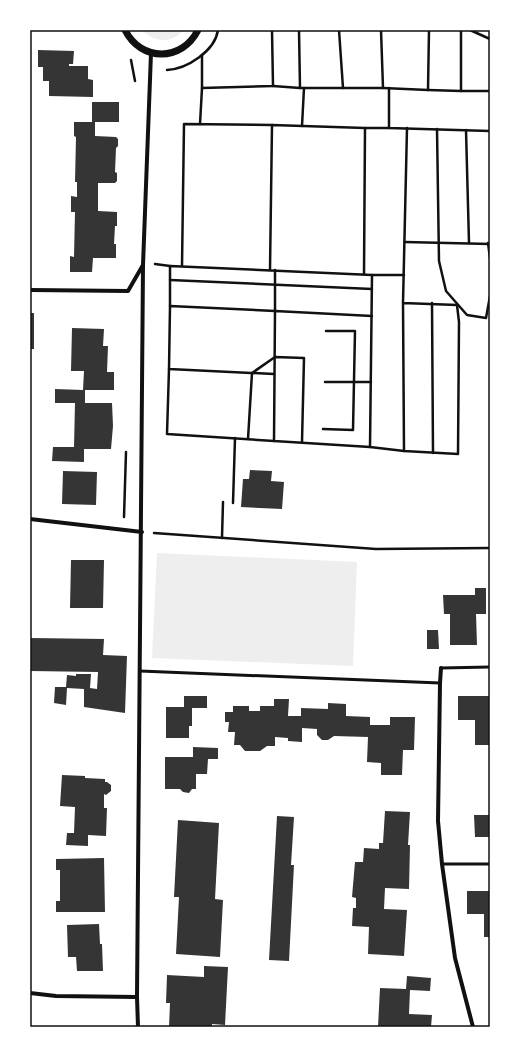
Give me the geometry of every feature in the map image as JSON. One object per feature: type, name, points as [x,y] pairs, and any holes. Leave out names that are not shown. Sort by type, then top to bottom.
[{"type":"street","points":[[125,30],[134,44],[151,53],[163,55],[175,52],[186,46],[198,30]]},
{"type":"street","points":[[138,1027],[143,265],[151,53]]},
{"type":"street","points":[[30,290],[128,291],[143,265]]},
{"type":"street","points":[[30,519],[142,532]]},
{"type":"street","points":[[441,668],[438,822],[442,864],[455,958],[473,1027]]},
{"type":"street","points":[[30,993],[56,996],[138,997]]},
{"type":"lane","points":[[441,668],[490,667]]},
{"type":"lane","points":[[140,671],[440,683]]},
{"type":"lane","points":[[442,864],[490,864]]},
{"type":"path","points":[[272,30],[273,86]]},
{"type":"path","points":[[299,30],[300,88]]},
{"type":"path","points":[[339,30],[343,88]]},
{"type":"path","points":[[381,30],[383,88]]},
{"type":"path","points":[[428,90],[429,30]]},
{"type":"path","points":[[461,30],[461,91]]},
{"type":"path","points":[[470,30],[490,39]]},
{"type":"path","points":[[200,124],[202,55]]},
{"type":"path","points":[[202,88],[273,86],[300,88],[389,88],[490,91]]},
{"type":"path","points":[[302,126],[304,88]]},
{"type":"path","points":[[389,88],[389,128]]},
{"type":"path","points":[[182,266],[184,124],[490,131]]},
{"type":"path","points":[[270,270],[272,125]]},
{"type":"path","points":[[364,274],[365,128]]},
{"type":"path","points":[[404,451],[403,303],[407,128]]},
{"type":"path","points":[[437,129],[439,261],[446,291],[467,315],[490,319]]},
{"type":"path","points":[[466,130],[469,243]]},
{"type":"path","points":[[404,242],[489,244],[490,258]]},
{"type":"path","points":[[404,275],[372,275],[170,266],[167,434],[302,442],[458,454],[459,322],[457,305]]},
{"type":"path","points":[[274,441],[275,270]]},
{"type":"path","points":[[370,447],[372,275]]},
{"type":"path","points":[[170,280],[372,290]]},
{"type":"path","points":[[486,318],[490,296]]},
{"type":"path","points":[[403,303],[457,305]]},
{"type":"path","points":[[432,303],[432,453]]},
{"type":"path","points":[[170,306],[372,316]]},
{"type":"path","points":[[323,429],[352,430],[356,331],[326,331]]},
{"type":"path","points":[[252,373],[274,357],[304,358],[302,442]]},
{"type":"path","points":[[169,369],[274,374]]},
{"type":"path","points":[[248,439],[252,373]]},
{"type":"path","points":[[325,382],[371,382]]},
{"type":"path","points":[[233,503],[235,438]]},
{"type":"path","points":[[222,538],[223,502]]},
{"type":"path","points":[[142,532],[376,548],[490,548]]},
{"type":"shaded area","points":[[142,30],[183,30],[174,38],[162,40],[146,34]]},
{"type":"shaded area","points":[[157,553],[357,562],[353,666],[152,658]]},
{"type":"building","points":[[38,50],[74,51],[73,64],[69,64],[69,66],[88,66],[88,79],[93,80],[93,97],[49,96],[49,81],[43,81],[43,67],[38,67]]},
{"type":"building","points":[[92,102],[119,102],[119,122],[95,122],[95,136],[116,137],[118,139],[115,172],[117,173],[117,181],[115,183],[98,183],[98,211],[117,212],[117,226],[115,226],[114,244],[116,244],[116,258],[93,258],[92,272],[70,272],[70,256],[74,257],[75,212],[71,212],[71,196],[77,197],[77,182],[75,182],[76,137],[74,136],[74,122],[92,122]]},
{"type":"building","points":[[30,313],[34,313],[34,349],[30,349]]},
{"type":"building","points":[[72,328],[104,329],[103,346],[108,346],[107,372],[114,372],[114,390],[85,390],[85,403],[112,403],[113,426],[111,449],[84,449],[84,462],[52,461],[53,447],[74,447],[75,403],[55,403],[55,389],[83,390],[84,371],[71,371]]},
{"type":"building","points":[[250,470],[272,471],[271,481],[284,482],[282,509],[241,507],[243,479],[249,479]]},
{"type":"building","points":[[63,471],[97,472],[96,505],[62,504]]},
{"type":"building","points":[[71,560],[104,560],[103,608],[70,608]]},
{"type":"building","points":[[475,588],[486,588],[486,614],[476,614],[477,645],[450,645],[450,614],[444,614],[443,595],[475,595]]},
{"type":"building","points":[[427,630],[438,630],[439,649],[427,649]]},
{"type":"building","points":[[30,638],[104,639],[103,655],[127,656],[125,713],[84,707],[84,689],[67,688],[66,705],[54,703],[55,687],[66,687],[67,675],[76,676],[76,674],[91,674],[90,688],[97,689],[98,672],[30,671]]},
{"type":"building","points":[[184,696],[207,696],[207,708],[192,708],[192,726],[189,726],[189,738],[166,738],[166,707],[184,707]]},
{"type":"building","points":[[458,696],[490,696],[490,745],[475,745],[475,720],[458,720]]},
{"type":"building","points":[[274,699],[289,699],[288,716],[301,716],[301,708],[328,709],[328,703],[346,704],[346,716],[370,717],[370,725],[390,725],[390,717],[415,717],[414,750],[403,750],[402,775],[381,775],[381,763],[367,762],[368,737],[334,736],[328,740],[322,740],[317,735],[317,729],[302,728],[302,742],[288,741],[288,738],[275,737],[275,746],[267,746],[260,751],[245,751],[240,745],[234,745],[235,732],[228,732],[229,722],[225,722],[225,712],[233,712],[233,706],[249,706],[249,711],[260,711],[260,706],[274,706]]},
{"type":"building","points":[[193,747],[218,748],[218,759],[208,759],[207,774],[196,774],[196,789],[192,789],[189,793],[183,792],[180,789],[165,789],[165,757],[193,757]]},
{"type":"building","points":[[62,775],[105,779],[105,782],[111,785],[111,791],[106,795],[104,794],[104,808],[107,808],[106,836],[88,835],[88,846],[66,845],[67,833],[74,833],[75,807],[60,806]]},
{"type":"building","points":[[385,811],[410,812],[408,845],[410,845],[409,889],[385,888],[384,909],[407,910],[404,956],[368,954],[369,927],[352,926],[353,908],[356,908],[356,898],[352,897],[355,862],[363,862],[364,848],[379,849],[379,843],[383,843]]},
{"type":"building","points":[[474,815],[490,815],[490,837],[475,837]]},
{"type":"building","points":[[277,816],[294,817],[291,865],[294,865],[289,961],[269,960]]},
{"type":"building","points":[[178,820],[219,823],[215,899],[223,900],[220,957],[176,954],[179,897],[174,897]]},
{"type":"building","points":[[104,858],[105,912],[56,912],[56,901],[60,901],[60,870],[56,870],[56,859]]},
{"type":"building","points":[[467,891],[490,891],[490,937],[484,937],[484,914],[467,914]]},
{"type":"building","points":[[99,924],[100,944],[102,944],[103,971],[77,971],[76,957],[68,957],[67,925]]},
{"type":"building","points":[[204,966],[228,967],[225,1025],[212,1024],[212,1027],[169,1027],[170,1003],[166,1003],[167,975],[204,977]]},
{"type":"building","points":[[407,976],[431,978],[430,991],[410,990],[409,1014],[432,1015],[431,1027],[378,1027],[380,988],[406,989]]}]
